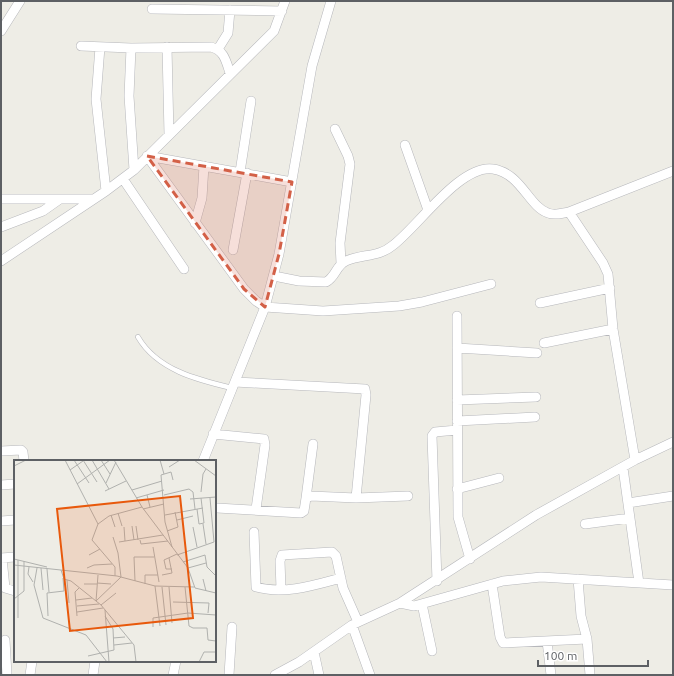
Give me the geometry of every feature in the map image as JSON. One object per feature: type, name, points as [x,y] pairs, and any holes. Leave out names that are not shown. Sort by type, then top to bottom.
[{"type":"street","points":[[1,31],[20,1]]},
{"type":"street","points":[[1,261],[106,191],[134,170],[274,31],[285,1]]},
{"type":"street","points":[[203,460],[265,307],[274,276],[312,66],[331,1]]},
{"type":"street","points":[[152,9],[282,11]]},
{"type":"street","points":[[218,49],[228,33],[230,10]]},
{"type":"street","points":[[81,46],[218,49],[222,53],[230,73]]},
{"type":"street","points":[[100,47],[96,99],[106,191]]},
{"type":"street","points":[[168,47],[168,135]]},
{"type":"street","points":[[131,48],[129,96],[134,170]]},
{"type":"street","points":[[233,250],[244,173],[251,101]]},
{"type":"street","points":[[274,276],[305,282],[326,282],[333,276],[341,263],[340,242],[350,164],[348,156],[335,129]]},
{"type":"street","points":[[405,145],[428,210]]},
{"type":"street","points":[[147,156],[292,182]]},
{"type":"street","points":[[147,156],[194,223],[244,290],[265,307],[323,311],[399,306],[436,300],[491,284]]},
{"type":"street","points":[[194,223],[202,198],[204,166]]},
{"type":"street","points":[[341,263],[388,250],[428,210],[472,172],[489,168],[503,172],[510,176],[544,212],[556,215],[569,212],[673,171]]},
{"type":"street","points":[[123,179],[184,269]]},
{"type":"street","points":[[1,199],[94,198]]},
{"type":"street","points":[[1,228],[43,211],[60,199]]},
{"type":"street","points":[[569,212],[606,268],[610,288],[613,329],[635,460]]},
{"type":"street","points":[[540,303],[610,288]]},
{"type":"street","points":[[457,316],[457,489],[459,525],[470,559]]},
{"type":"street","points":[[544,342],[613,329]]},
{"type":"street","points":[[457,348],[537,353]]},
{"type":"street","points":[[233,385],[365,389],[366,395],[356,498]]},
{"type":"street","points":[[457,400],[536,397]]},
{"type":"street","points":[[437,581],[432,436],[435,432],[457,425],[535,417]]},
{"type":"street","points":[[213,434],[264,439],[265,445],[256,509]]},
{"type":"street","points":[[275,675],[314,652],[355,623],[400,603],[437,581],[531,518],[635,460],[673,442]]},
{"type":"street","points":[[217,508],[256,509],[301,513],[304,510],[313,444]]},
{"type":"street","points":[[1,451],[21,450],[23,452],[24,460]]},
{"type":"street","points":[[623,468],[639,583]]},
{"type":"street","points":[[457,489],[499,478]]},
{"type":"street","points":[[1,485],[14,484]]},
{"type":"street","points":[[306,498],[408,496]]},
{"type":"street","points":[[628,503],[673,496]]},
{"type":"street","points":[[585,524],[630,518]]},
{"type":"street","points":[[1,521],[14,520]]},
{"type":"street","points":[[254,532],[256,587],[281,589],[313,586],[340,578]]},
{"type":"street","points":[[281,589],[280,558],[284,554],[332,552],[336,556],[340,578],[370,675]]},
{"type":"street","points":[[14,558],[1,558],[5,588],[14,591]]},
{"type":"street","points":[[400,603],[408,606],[422,604],[492,584],[541,576],[673,585]]},
{"type":"street","points":[[578,579],[581,616],[587,639],[590,675]]},
{"type":"street","points":[[492,584],[501,642],[506,644],[587,639]]},
{"type":"street","points":[[422,604],[432,651]]},
{"type":"street","points":[[229,675],[232,627]]},
{"type":"street","points":[[7,675],[3,641],[14,639]]},
{"type":"street","points":[[547,642],[551,675]]},
{"type":"street","points":[[314,652],[319,675]]},
{"type":"street","points":[[30,675],[32,662]]},
{"type":"street","points":[[93,675],[95,662]]},
{"type":"street","points":[[174,675],[176,662]]},
{"type":"lane","points":[[138,337],[150,353],[182,373],[204,381],[233,385]]},
{"type":"highlighted area","points":[[147,156],[292,182],[279,254],[265,307],[244,289]]}]
